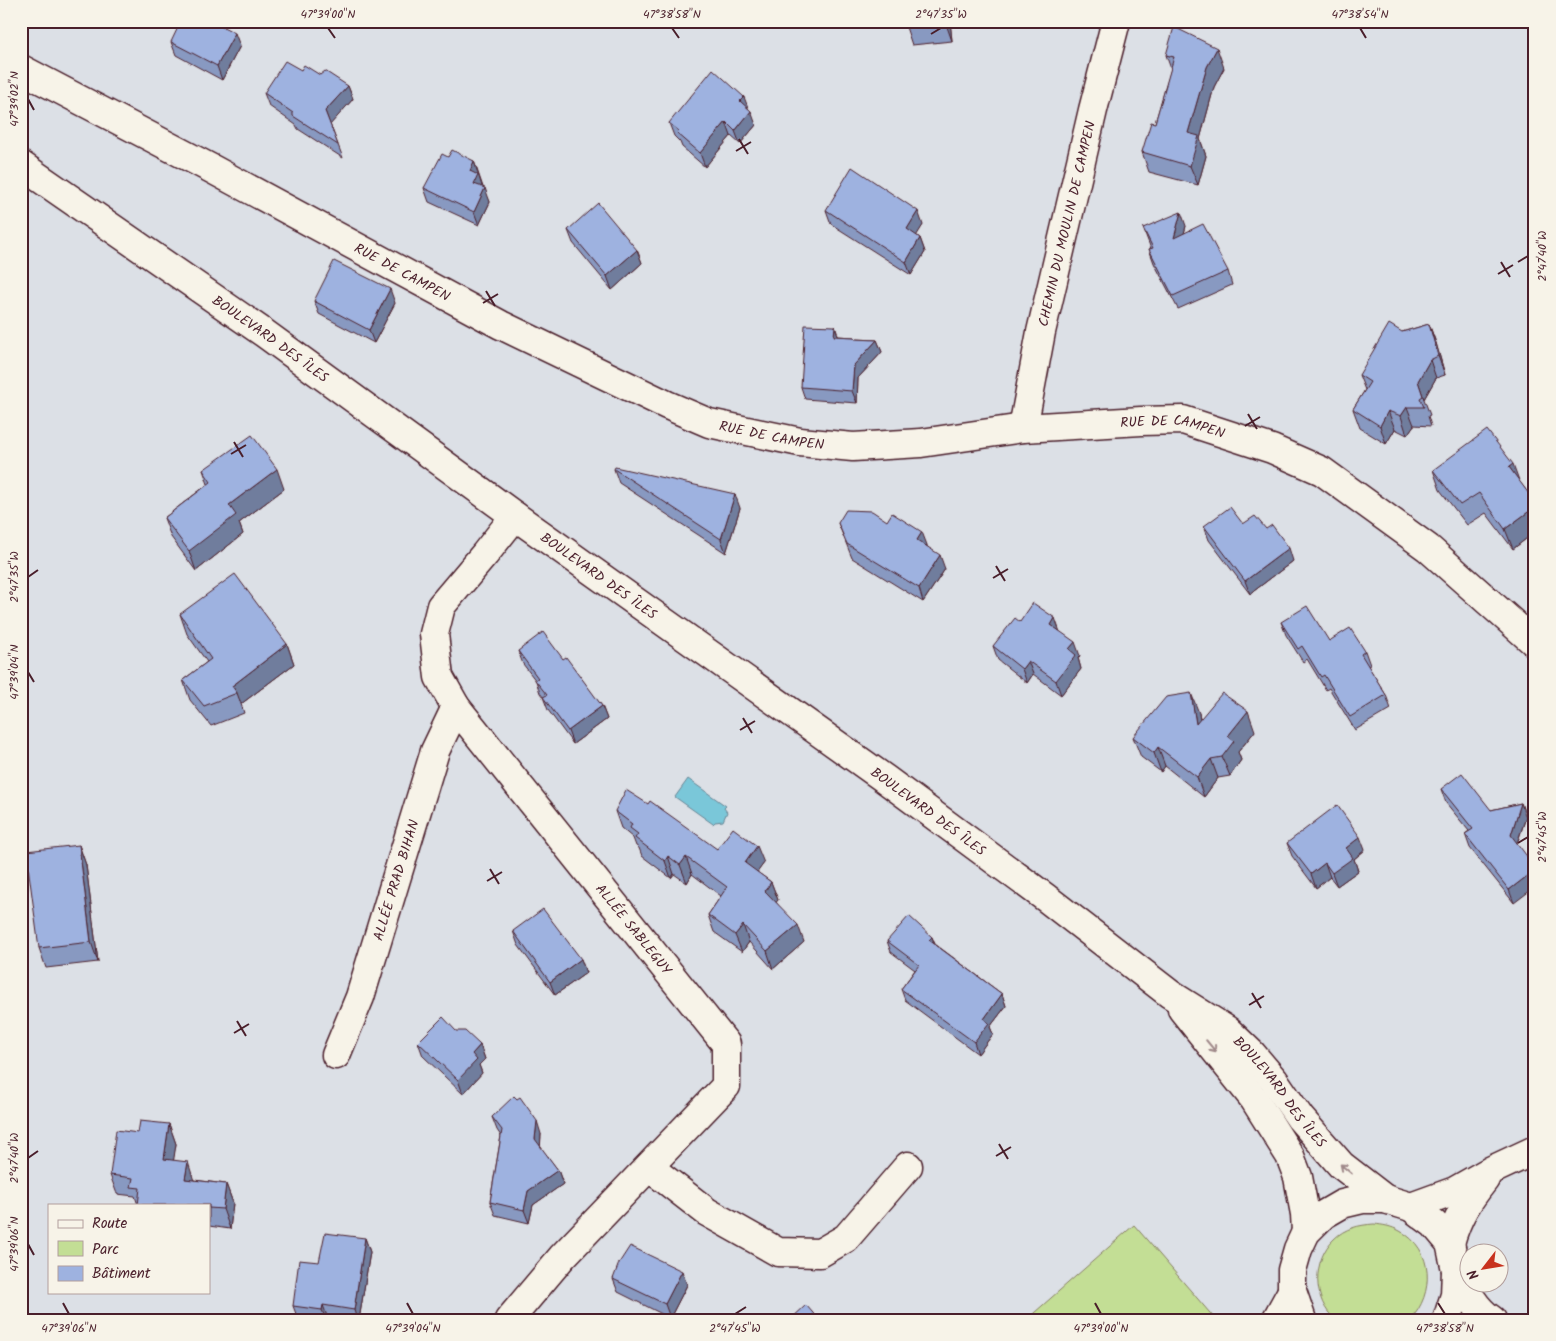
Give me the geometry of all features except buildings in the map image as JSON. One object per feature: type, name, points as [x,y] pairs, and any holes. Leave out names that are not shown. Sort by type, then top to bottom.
[{"type":"street","name":"CHEMIN DU MOULIN DE CAMPEN","points":[[1023,428],[1041,332],[1116,21]]},
{"type":"street","name":"RUE DE CAMPEN","points":[[21,69],[212,169],[501,325],[667,405],[709,423],[800,442],[853,447],[921,442],[1023,428],[1183,420],[1272,449],[1322,471],[1428,548],[1535,643]]},
{"type":"street","name":"BOULEVARD DES ÎLES","points":[[21,165],[264,333],[515,516],[884,779],[1046,898],[1170,994],[1226,1030],[1252,1054],[1274,1080],[1300,1118],[1341,1165],[1385,1198]]},
{"type":"street","name":"ALLÉE SABLEGUY","points":[[509,1320],[562,1257],[726,1086],[726,1044],[456,707],[439,677],[434,634],[441,606],[515,516]]},
{"type":"street","name":"ALLÉE PRAD BIHAN","points":[[336,1055],[360,997],[435,751],[456,707]]},
{"type":"street","name":"BOULEVARD DES ÎLES","points":[[1170,994],[1254,1099],[1290,1156],[1300,1186],[1306,1232]]},
{"type":"street","points":[[1411,1207],[1455,1191],[1492,1170],[1535,1150]]},
{"type":"street","points":[[649,1167],[707,1212],[778,1252],[820,1253],[846,1238],[908,1166]]},
{"type":"street","points":[[1450,1243],[1456,1222],[1466,1203],[1492,1170]]},
{"type":"street","points":[[1302,1320],[1292,1291],[1292,1270],[1298,1249],[1306,1232],[1323,1215],[1342,1204],[1363,1198],[1385,1198],[1411,1207],[1434,1224],[1450,1243],[1456,1270],[1455,1295],[1447,1320]]},
{"type":"street","points":[[1456,1270],[1469,1295],[1484,1315],[1492,1320]]},
{"type":"street","points":[[1276,1320],[1292,1291]]},
{"type":"green space","points":[[1134,1225],[1216,1320],[1026,1320]]},
{"type":"green space","points":[[1384,1225],[1400,1231],[1411,1239],[1419,1249],[1425,1260],[1427,1273],[1424,1298],[1410,1320],[1336,1320],[1328,1312],[1319,1292],[1318,1280],[1322,1258],[1334,1239],[1343,1232],[1358,1226]]},
{"type":"water","points":[[688,779],[726,806],[724,808],[727,812],[723,821],[713,824],[675,797]]}]
